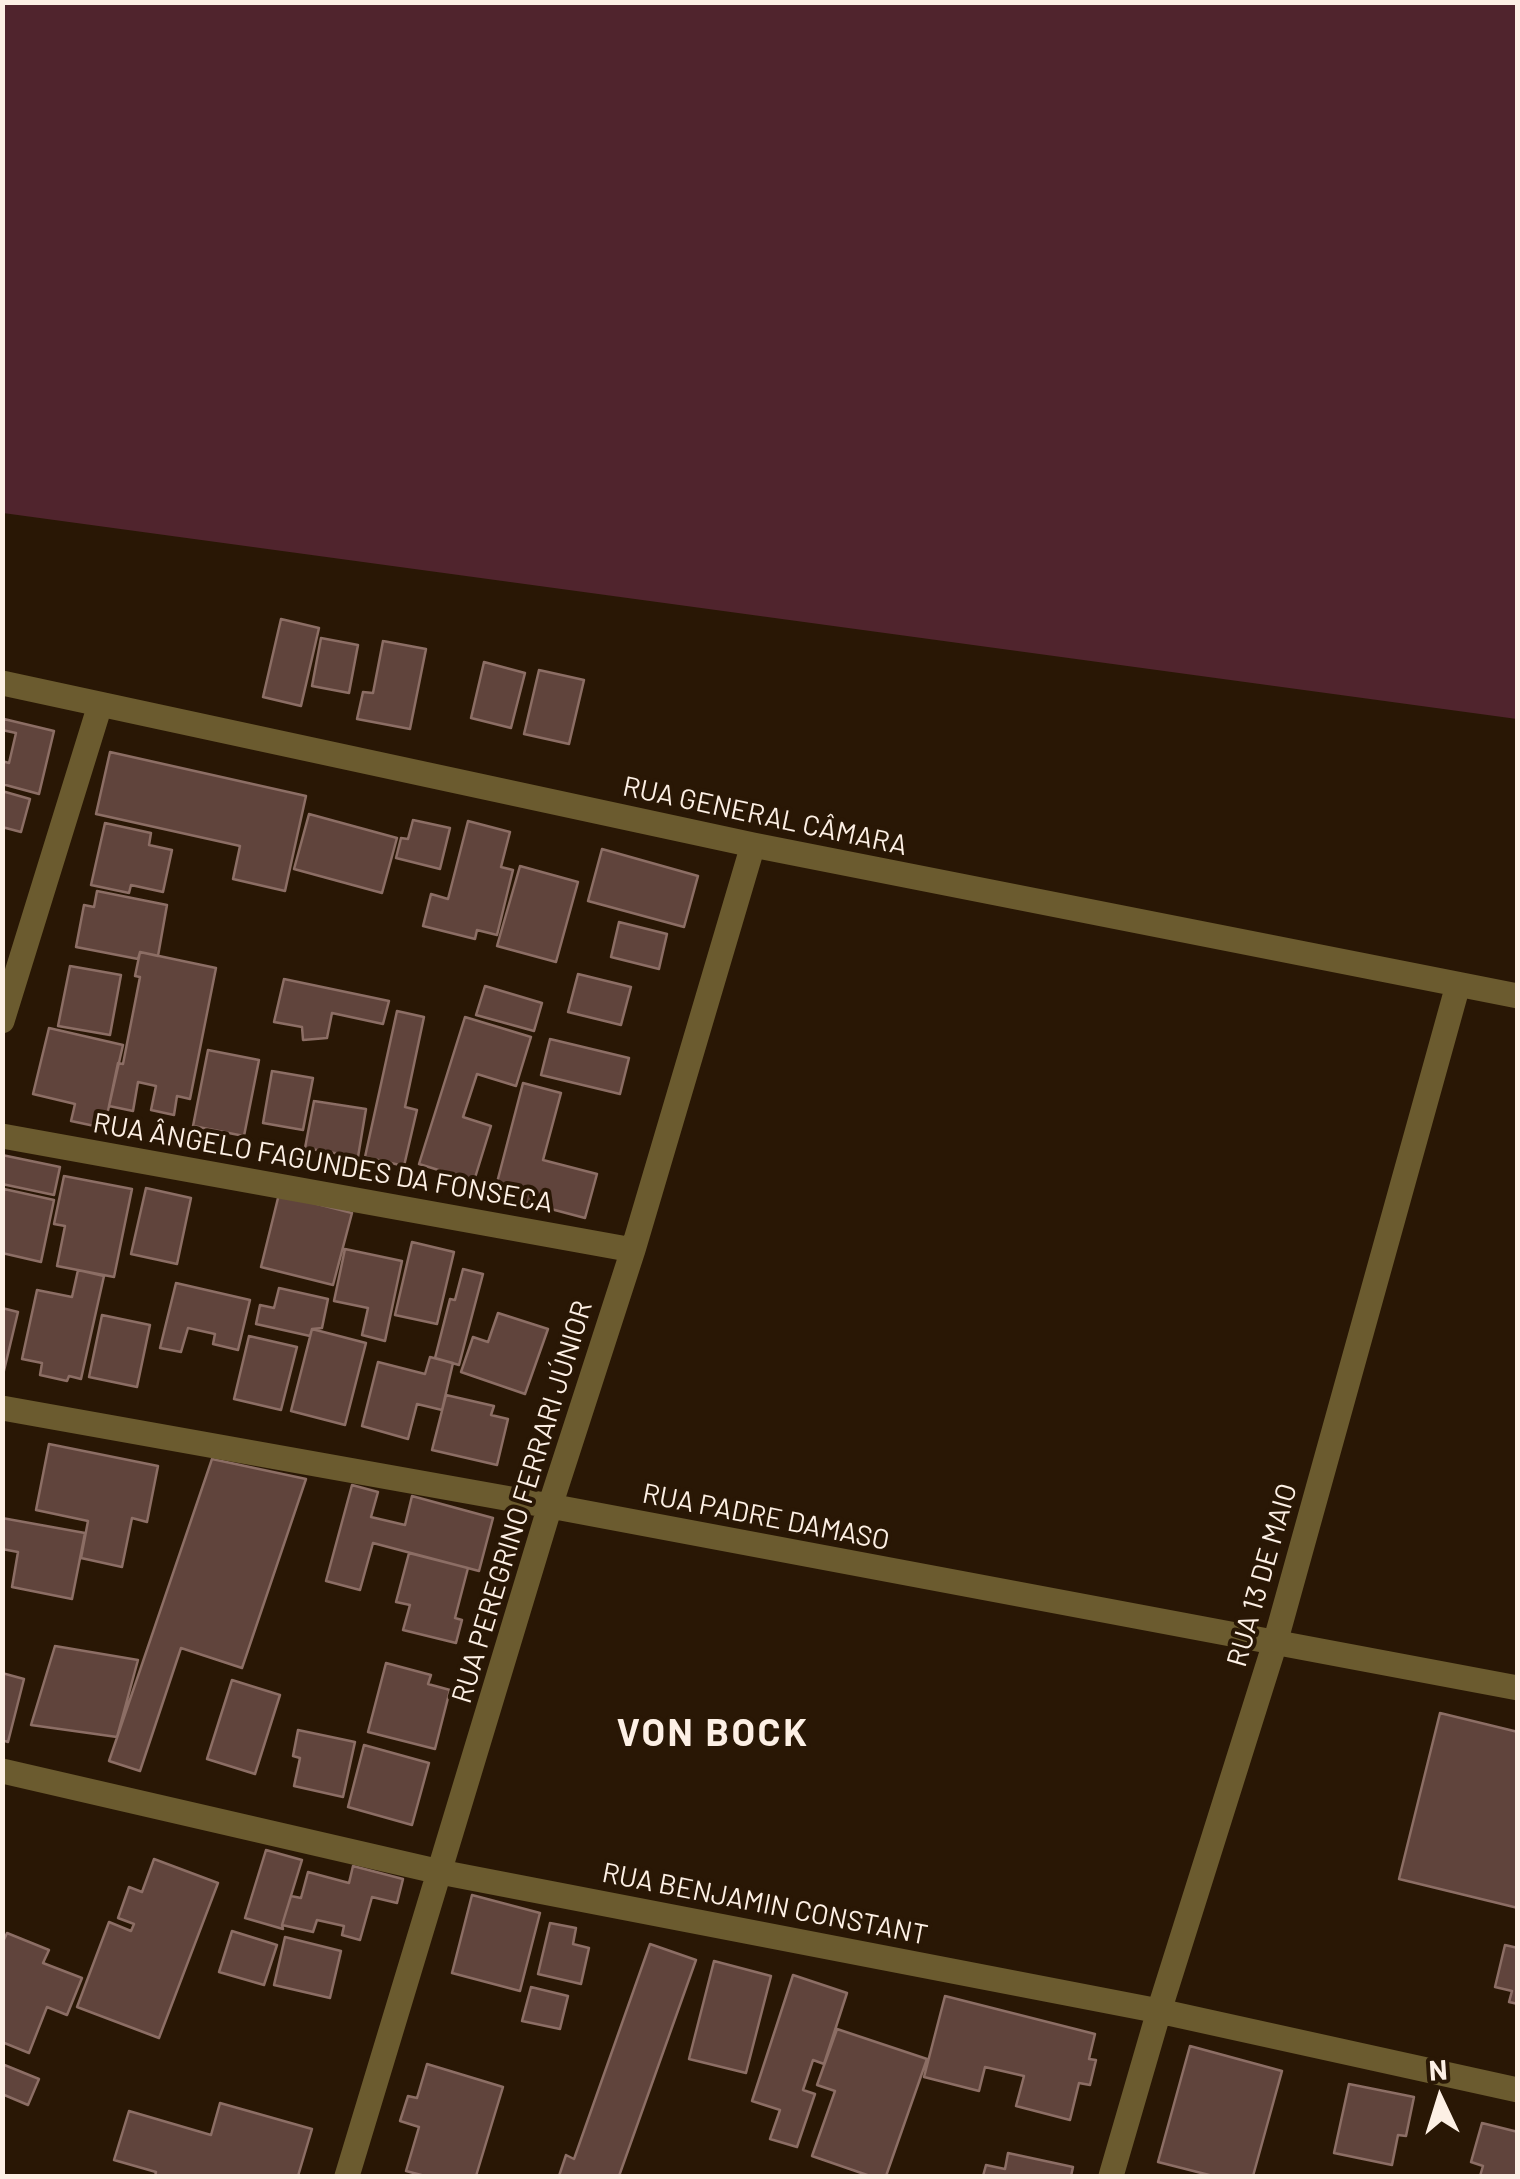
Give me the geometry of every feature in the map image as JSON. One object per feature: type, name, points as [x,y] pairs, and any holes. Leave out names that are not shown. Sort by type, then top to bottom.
[{"type":"street","name":"RUA GENERAL CÂMARA","points":[[2,683],[753,846],[1518,996]]},
{"type":"street","points":[[2,1021],[100,705]]},
{"type":"street","name":"RUA PEREGRINO FERRARI JÚNIOR","points":[[346,2176],[550,1506],[633,1250],[753,846]]},
{"type":"street","name":"RUA 13 DE MAIO","points":[[1110,2176],[1275,1643],[1458,986]]},
{"type":"street","name":"RUA ÂNGELO FAGUNDES DA FONSECA","points":[[2,1136],[633,1250]]},
{"type":"street","name":"RUA PADRE DAMASO","points":[[2,1408],[550,1506],[1518,1688]]},
{"type":"street","name":"RUA BENJAMIN CONSTANT","points":[[2,1771],[440,1872],[1159,2010],[1518,2090]]},
{"type":"shaded area","points":[[3,2],[1517,3],[1517,719],[3,513]]},
{"type":"building","points":[[281,619],[319,628],[301,706],[263,697]]},
{"type":"building","points":[[321,638],[358,645],[349,693],[312,686]]},
{"type":"building","points":[[383,641],[426,649],[410,729],[357,719],[363,692],[373,693]]},
{"type":"building","points":[[484,662],[525,673],[511,728],[471,718]]},
{"type":"building","points":[[539,670],[584,680],[569,744],[524,734]]},
{"type":"building","points":[[4,719],[54,731],[39,794],[2,784],[2,761],[9,763],[16,733],[2,730]]},
{"type":"building","points":[[110,752],[306,796],[285,891],[233,879],[240,846],[96,814]]},
{"type":"building","points":[[2,791],[30,799],[21,832],[2,827]]},
{"type":"building","points":[[309,814],[397,838],[382,893],[294,869]]},
{"type":"building","points":[[413,820],[450,828],[440,869],[396,858],[401,838],[408,839]]},
{"type":"building","points":[[468,821],[510,832],[501,867],[513,870],[497,935],[477,930],[475,939],[423,926],[431,894],[448,899]]},
{"type":"building","points":[[105,823],[151,833],[149,845],[172,850],[163,892],[131,885],[129,893],[91,885]]},
{"type":"building","points":[[602,849],[698,876],[684,927],[588,901]]},
{"type":"building","points":[[520,866],[578,882],[556,962],[497,946]]},
{"type":"building","points":[[97,891],[167,905],[158,956],[140,952],[138,959],[76,947],[84,905],[94,907]]},
{"type":"building","points":[[619,922],[667,934],[659,969],[611,957]]},
{"type":"building","points":[[140,952],[216,968],[190,1099],[177,1096],[174,1115],[151,1110],[156,1086],[138,1082],[133,1111],[109,1106],[118,1063],[123,1064],[140,977],[135,976]]},
{"type":"building","points":[[70,966],[121,975],[110,1035],[58,1026]]},
{"type":"building","points":[[578,974],[631,987],[621,1025],[568,1012]]},
{"type":"building","points":[[284,979],[389,1001],[383,1024],[332,1013],[327,1038],[303,1040],[302,1027],[274,1022]]},
{"type":"building","points":[[485,986],[542,1003],[534,1031],[476,1015]]},
{"type":"building","points":[[397,1011],[424,1017],[405,1107],[417,1110],[404,1166],[365,1157]]},
{"type":"building","points":[[465,1017],[531,1037],[516,1086],[477,1074],[463,1117],[491,1126],[474,1181],[419,1164]]},
{"type":"building","points":[[49,1028],[123,1045],[104,1128],[71,1121],[75,1104],[33,1094]]},
{"type":"building","points":[[550,1039],[629,1058],[620,1094],[541,1075]]},
{"type":"building","points":[[208,1050],[259,1060],[244,1136],[193,1126]]},
{"type":"building","points":[[272,1071],[313,1078],[303,1130],[263,1123]]},
{"type":"building","points":[[523,1083],[561,1093],[543,1160],[597,1174],[585,1218],[494,1194]]},
{"type":"building","points":[[314,1101],[366,1109],[358,1157],[305,1148]]},
{"type":"building","points":[[2,1155],[60,1167],[54,1195],[2,1184]]},
{"type":"building","points":[[64,1176],[132,1189],[114,1277],[57,1266],[65,1226],[54,1224]]},
{"type":"building","points":[[146,1188],[191,1198],[177,1264],[131,1254]]},
{"type":"building","points":[[4,1189],[54,1200],[41,1262],[2,1253]]},
{"type":"building","points":[[279,1194],[352,1213],[333,1285],[261,1267]]},
{"type":"building","points":[[412,1242],[454,1252],[437,1324],[395,1315]]},
{"type":"building","points":[[345,1249],[402,1261],[385,1341],[362,1335],[368,1308],[334,1301]]},
{"type":"building","points":[[463,1269],[483,1274],[459,1365],[435,1358],[450,1299],[455,1300]]},
{"type":"building","points":[[78,1270],[104,1276],[81,1379],[69,1376],[67,1381],[40,1375],[42,1363],[22,1359],[37,1290],[72,1297]]},
{"type":"building","points":[[176,1283],[250,1300],[238,1350],[213,1344],[215,1334],[188,1328],[181,1352],[160,1348]]},
{"type":"building","points":[[279,1288],[328,1299],[322,1328],[312,1329],[310,1336],[256,1324],[260,1305],[274,1308]]},
{"type":"building","points":[[2,1308],[18,1312],[2,1379]]},
{"type":"building","points":[[498,1313],[548,1329],[525,1394],[461,1372],[473,1337],[488,1342]]},
{"type":"building","points":[[102,1315],[150,1325],[137,1387],[89,1377]]},
{"type":"building","points":[[312,1329],[366,1343],[345,1425],[291,1411]]},
{"type":"building","points":[[249,1336],[297,1347],[281,1410],[234,1399]]},
{"type":"building","points":[[430,1357],[453,1363],[442,1410],[417,1404],[408,1439],[362,1426],[378,1362],[425,1374]]},
{"type":"building","points":[[446,1395],[494,1406],[491,1415],[508,1419],[497,1465],[432,1450]]},
{"type":"building","points":[[49,1444],[158,1466],[147,1522],[132,1518],[122,1567],[81,1558],[88,1521],[36,1510]]},
{"type":"building","points":[[212,1459],[306,1479],[242,1668],[181,1648],[140,1771],[109,1761]]},
{"type":"building","points":[[352,1485],[378,1492],[371,1517],[405,1525],[412,1496],[493,1518],[479,1571],[373,1543],[360,1590],[326,1581]]},
{"type":"building","points":[[2,1518],[85,1533],[72,1599],[12,1587],[18,1552],[2,1549]]},
{"type":"building","points":[[409,1553],[468,1568],[455,1618],[462,1620],[456,1643],[403,1630],[410,1605],[396,1602]]},
{"type":"building","points":[[55,1646],[138,1660],[117,1737],[31,1725]]},
{"type":"building","points":[[386,1663],[431,1675],[428,1684],[450,1690],[435,1749],[368,1732]]},
{"type":"building","points":[[2,1673],[24,1679],[8,1742],[2,1740]]},
{"type":"building","points":[[232,1680],[280,1695],[255,1774],[207,1759]]},
{"type":"building","points":[[1440,1713],[1518,1732],[1518,1908],[1399,1879]]},
{"type":"building","points":[[298,1730],[355,1742],[343,1797],[294,1786],[300,1758],[293,1756]]},
{"type":"building","points":[[364,1745],[429,1763],[412,1825],[348,1807]]},
{"type":"building","points":[[266,1850],[302,1860],[283,1929],[245,1918]]},
{"type":"building","points":[[154,1859],[218,1883],[159,2038],[77,2007],[109,1922],[131,1931],[134,1924],[118,1918],[129,1887],[142,1892]]},
{"type":"building","points":[[353,1866],[403,1879],[397,1903],[372,1897],[360,1940],[342,1935],[344,1926],[317,1920],[313,1932],[282,1925],[291,1896],[301,1898],[308,1872],[349,1883]]},
{"type":"building","points":[[472,1895],[540,1913],[520,1991],[452,1973]]},
{"type":"building","points":[[550,1923],[576,1928],[573,1944],[589,1948],[581,1984],[538,1974]]},
{"type":"building","points":[[232,1931],[277,1945],[264,1985],[219,1972]]},
{"type":"building","points":[[7,1933],[49,1950],[43,1963],[82,1978],[67,2015],[47,2007],[29,2053],[2,2042],[2,1944]]},
{"type":"building","points":[[285,1937],[341,1951],[330,1998],[274,1985]]},
{"type":"building","points":[[650,1944],[696,1960],[619,2176],[559,2176],[566,2155],[574,2159]]},
{"type":"building","points":[[1505,1945],[1518,1948],[1518,2004],[1509,2002],[1512,1991],[1495,1987]]},
{"type":"building","points":[[714,1961],[771,1976],[746,2073],[689,2059]]},
{"type":"building","points":[[793,1975],[847,1993],[824,2064],[813,2060],[803,2090],[815,2094],[797,2147],[770,2139],[780,2110],[752,2101]]},
{"type":"building","points":[[531,1987],[568,1996],[560,2029],[522,2021]]},
{"type":"building","points":[[945,1996],[1095,2034],[1089,2059],[1096,2060],[1090,2085],[1079,2083],[1070,2120],[1016,2106],[1024,2076],[985,2067],[979,2091],[924,2077]]},
{"type":"building","points":[[837,2029],[927,2059],[886,2176],[870,2176],[812,2156],[835,2091],[817,2085]]},
{"type":"building","points":[[1190,2046],[1282,2071],[1253,2176],[1213,2176],[1158,2162]]},
{"type":"building","points":[[2,2064],[39,2079],[28,2105],[2,2094]]},
{"type":"building","points":[[427,2064],[503,2087],[476,2176],[425,2176],[406,2171],[419,2127],[400,2121],[408,2096],[417,2098]]},
{"type":"building","points":[[1349,2084],[1414,2097],[1406,2136],[1398,2135],[1392,2165],[1334,2153]]},
{"type":"building","points":[[220,2103],[312,2129],[298,2176],[155,2176],[156,2172],[114,2160],[129,2111],[211,2135]]},
{"type":"building","points":[[1482,2123],[1518,2132],[1518,2176],[1480,2176],[1483,2166],[1471,2162]]},
{"type":"building","points":[[1008,2153],[1073,2167],[1071,2176],[983,2176],[986,2165],[1005,2169]]},
{"type":"district","name":"VON BOCK","points":[[713,1733]]}]
